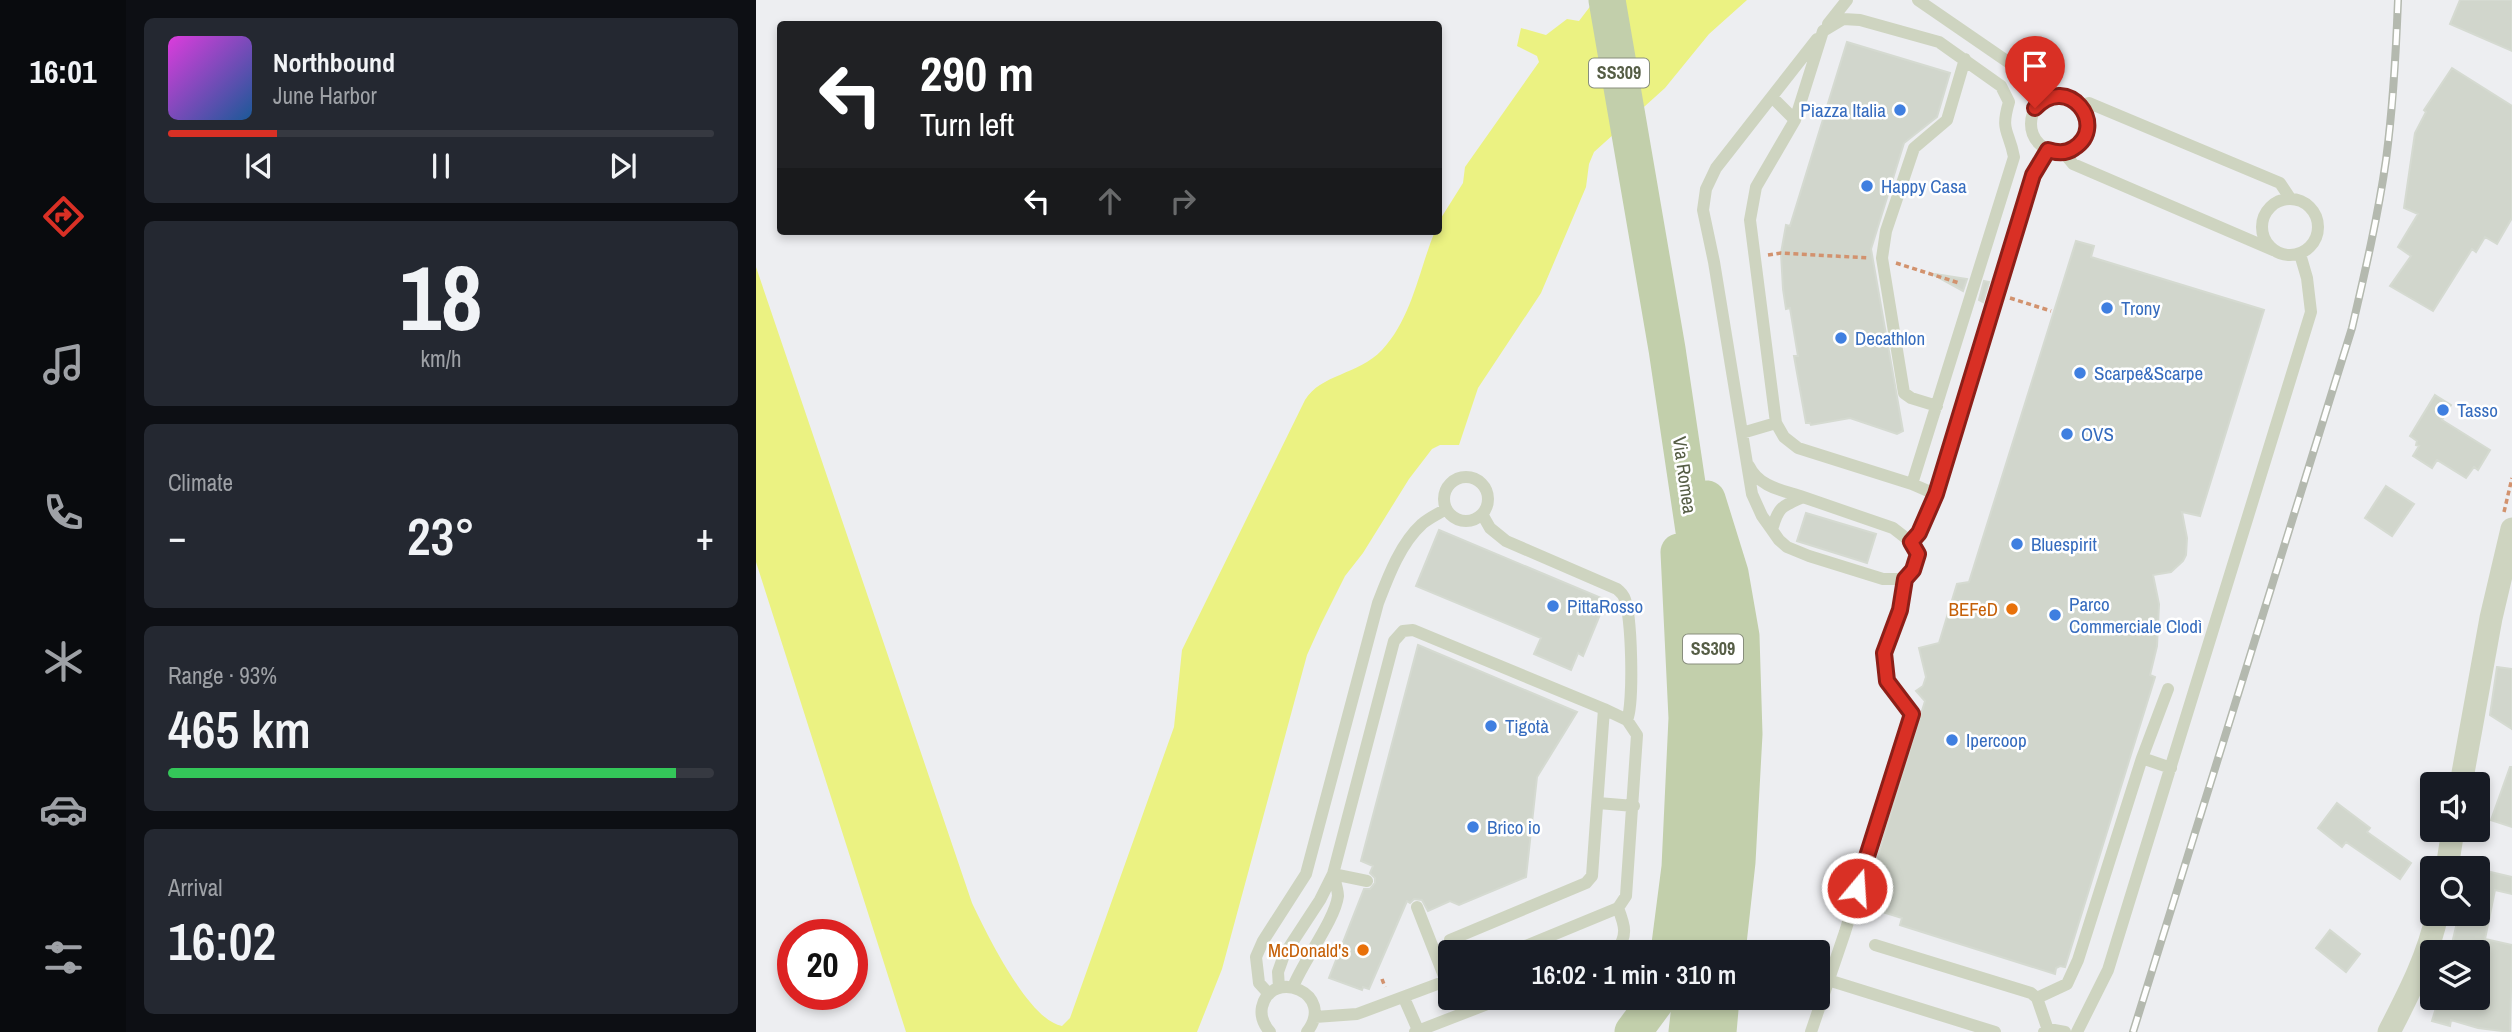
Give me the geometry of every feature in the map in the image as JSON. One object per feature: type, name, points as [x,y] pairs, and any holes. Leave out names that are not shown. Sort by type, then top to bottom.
[{"type":"main road","name":"Via Romea","points":[[1607,0],[1667,349],[1696,551],[1712,631],[1716,783],[1697,940]]},
{"type":"main road","points":[[1667,349],[1662,417],[1679,528],[1679,580],[1687,718],[1681,867],[1671,940]]},
{"type":"main road","points":[[1667,349],[1730,573],[1741,636],[1744,747],[1737,862],[1728,940]]},
{"type":"main road","points":[[1633,1032],[1649,1010]]},
{"type":"main road","points":[[1687,1032],[1689,1010]]},
{"type":"main road","points":[[1718,1032],[1720,1010]]},
{"type":"street","points":[[2463,772],[2486,643],[2512,529]]},
{"type":"street","points":[[2389,1032],[2407,998],[2435,926]]},
{"type":"lane","points":[[1847,0],[1716,168],[1706,190],[1703,210],[1752,494],[1762,516],[1787,547],[1883,579],[1905,579]]},
{"type":"lane","points":[[1918,0],[2011,64],[2041,102]]},
{"type":"lane","points":[[1912,484],[2014,157],[2012,143],[2005,134],[2003,121],[2009,102],[2001,86],[1939,42],[1860,20],[1843,19],[1823,31],[1795,121],[1756,187],[1750,220],[1776,423],[1784,437],[1798,448],[1936,494]]},
{"type":"lane","points":[[1937,406],[1904,393],[1882,258],[1886,231],[1914,148],[1947,121],[1965,59]]},
{"type":"lane","points":[[2273,250],[2263,237],[2264,214],[2275,202],[2290,198],[2306,203],[2316,214],[2319,230],[2313,245],[2300,254],[2286,255],[2273,250],[2073,164],[2064,153],[2040,146],[2031,132],[2032,116],[2041,102],[2056,96],[2080,104],[2090,103],[2280,183],[2290,198]]},
{"type":"lane","points":[[1772,97],[1795,121]]},
{"type":"lane","points":[[2064,153],[2079,144],[2087,129],[2087,120],[2080,104]]},
{"type":"lane","points":[[1911,542],[1919,533],[1936,494],[2033,175],[2048,150]]},
{"type":"lane","points":[[2077,1032],[2108,970],[2311,313],[2307,278],[2300,254]]},
{"type":"lane","points":[[1742,433],[1776,423]]},
{"type":"lane","points":[[1747,463],[1754,477],[1763,484],[1893,528],[1911,542],[1918,554],[1913,570],[1905,579],[1900,610],[1884,653],[1887,681],[1912,714],[1830,974]]},
{"type":"lane","points":[[1472,477],[1479,480],[1488,492],[1489,500],[1482,514],[1476,519],[1460,521],[1446,509],[1443,497],[1450,483],[1456,478],[1472,477]]},
{"type":"lane","points":[[1772,530],[1775,517],[1782,506],[1803,497]]},
{"type":"lane","points":[[1307,1032],[1315,1017],[1315,1009],[1308,994],[1293,987],[1274,991],[1259,983],[1256,957],[1307,874],[1378,603],[1390,573],[1408,542],[1422,525],[1446,509]]},
{"type":"lane","points":[[1482,514],[1490,528],[1506,541],[1617,589],[1624,595],[1629,617],[1631,701],[1627,720]]},
{"type":"lane","points":[[1270,1032],[1262,1019],[1262,1010],[1274,991],[1283,955],[1320,901],[1333,874],[1394,640],[1403,631],[1413,630],[1604,709],[1627,720],[1637,735],[1626,895],[1618,908],[1540,940]]},
{"type":"lane","points":[[2038,998],[2067,984],[2078,960],[2142,758],[2168,689]]},
{"type":"lane","points":[[1450,940],[1586,883],[1592,876],[1604,709]]},
{"type":"lane","points":[[2142,758],[2171,768]]},
{"type":"lane","points":[[1598,803],[1634,806]]},
{"type":"lane","points":[[1333,874],[1367,881]]},
{"type":"lane","points":[[1293,987],[1299,971],[1326,926],[1338,896],[1333,874]]},
{"type":"lane","points":[[1417,907],[1438,956]]},
{"type":"lane","points":[[1618,908],[1626,928],[1623,940]]},
{"type":"lane","points":[[1875,945],[2023,989],[2038,998],[2046,1031],[2065,1032]]},
{"type":"lane","points":[[1830,981],[1995,1032]]},
{"type":"lane","points":[[1315,1017],[1357,1014],[1438,984]]},
{"type":"lane","points":[[1404,998],[1416,1031],[1442,1027],[1478,1010]]},
{"type":"lane","points":[[1811,1032],[1818,1010]]},
{"type":"shaded area","points":[[1595,0],[1747,0],[1709,34],[1665,88],[1594,152],[1589,164],[1586,187],[1541,293],[1478,388],[1459,445],[1440,445],[1432,449],[1345,576],[1307,655],[1222,969],[1197,1032],[906,1032],[756,562],[756,267],[972,903],[1022,992],[1049,1020],[1062,1026],[1070,1018],[1174,727],[1182,650],[1305,400],[1320,385],[1362,365],[1382,350],[1401,323],[1434,235],[1442,235],[1442,216],[1463,183],[1465,167],[1539,62],[1537,56],[1517,46],[1521,28],[1546,35],[1567,19],[1579,21]]},
{"type":"building","points":[[2460,0],[2512,0],[2512,51],[2450,24]]},
{"type":"building","points":[[1847,42],[1950,73],[1937,117],[1904,143],[1871,249],[1903,431],[1897,434],[1850,418],[1811,425],[1806,423],[1794,356],[1798,356],[1790,308],[1786,309],[1783,289],[1781,253],[1786,225],[1790,226]]},
{"type":"building","points":[[2452,68],[2512,106],[2512,218],[2497,244],[2485,237],[2476,252],[2472,249],[2433,311],[2390,286],[2411,256],[2398,247],[2418,214],[2404,208],[2415,133],[2426,112],[2424,110]]},
{"type":"building","points":[[2076,241],[2094,246],[2091,257],[2264,310],[2200,516],[2182,512],[2187,538],[2186,555],[2171,572],[2153,575],[2159,604],[2157,646],[2150,675],[2155,677],[2065,967],[2056,968],[2055,974],[1900,925],[1902,918],[1863,906],[1925,701],[1916,691],[1923,686],[1926,677],[1919,648],[1939,643],[1957,584],[1969,582]]},
{"type":"building","points":[[1934,275],[1967,279],[1963,291]]},
{"type":"building","points":[[1984,281],[1989,282],[1983,302],[1979,300]]},
{"type":"building","points":[[2435,395],[2451,405],[2442,420],[2490,450],[2478,470],[2474,467],[2466,478],[2437,460],[2432,468],[2413,456],[2419,446],[2410,436]]},
{"type":"building","points":[[2386,486],[2414,504],[2392,536],[2365,518]]},
{"type":"building","points":[[1806,513],[1876,534],[1867,563],[1797,541]]},
{"type":"building","points":[[1439,530],[1606,600],[1583,656],[1578,653],[1571,670],[1534,654],[1541,638],[1416,586]]},
{"type":"building","points":[[1418,645],[1577,712],[1537,777],[1526,877],[1459,905],[1450,901],[1428,911],[1422,900],[1414,899],[1410,903],[1407,901],[1369,989],[1363,987],[1362,990],[1329,978],[1364,889],[1370,889],[1375,883],[1375,878],[1370,873],[1373,866],[1361,861]]},
{"type":"building","points":[[2497,667],[2512,669],[2512,729],[2490,715]]},
{"type":"building","points":[[2512,767],[2512,827],[2491,820]]},
{"type":"building","points":[[2337,803],[2370,828],[2367,832],[2411,863],[2400,879],[2346,842],[2342,847],[2318,828]]},
{"type":"building","points":[[2490,872],[2512,877],[2512,894],[2495,890],[2490,914]]},
{"type":"building","points":[[2456,926],[2488,926],[2485,939],[2490,940],[2453,940]]},
{"type":"building","points":[[2330,930],[2360,954],[2346,972],[2316,948]]},
{"type":"building","points":[[2490,940],[2512,945],[2510,1032],[2478,1028],[2451,1020],[2450,1026],[2432,1021],[2435,1010],[2490,1010]]},
{"type":"railway","points":[[2133,1032],[2352,328],[2386,160],[2398,0]]},
{"type":"place","name":"Piazza Italia","points":[[1900,110]]},
{"type":"place","name":"Happy Casa","points":[[1867,186]]},
{"type":"place","name":"Trony","points":[[2107,308]]},
{"type":"place","name":"Decathlon","points":[[1841,338]]},
{"type":"place","name":"Scarpe&Scarpe","points":[[2080,373]]},
{"type":"place","name":"Tasso","points":[[2443,410]]},
{"type":"place","name":"OVS","points":[[2067,434]]},
{"type":"place","name":"Bluespirit","points":[[2017,544]]},
{"type":"place","name":"PittaRosso","points":[[1553,606]]},
{"type":"place","name":"BEFeD","points":[[2012,609]]},
{"type":"place","name":"Parco Commerciale Clodì","points":[[2055,615]]},
{"type":"place","name":"Tigotà","points":[[1491,726]]},
{"type":"place","name":"Ipercoop","points":[[1952,740]]},
{"type":"place","name":"Brico io","points":[[1473,827]]},
{"type":"place","name":"McDonald's","points":[[1363,950]]},
{"type":"route","points":[[1857,888],[1912,714],[1887,681],[1884,653],[1900,610],[1905,579],[1913,570],[1918,554],[1911,542],[1919,533],[1936,494],[2033,175],[2048,150],[2056,153],[2072,150],[2079,144],[2087,129],[2085,112],[2080,104],[2070,99],[2056,96],[2048,98],[2035,108]]}]
